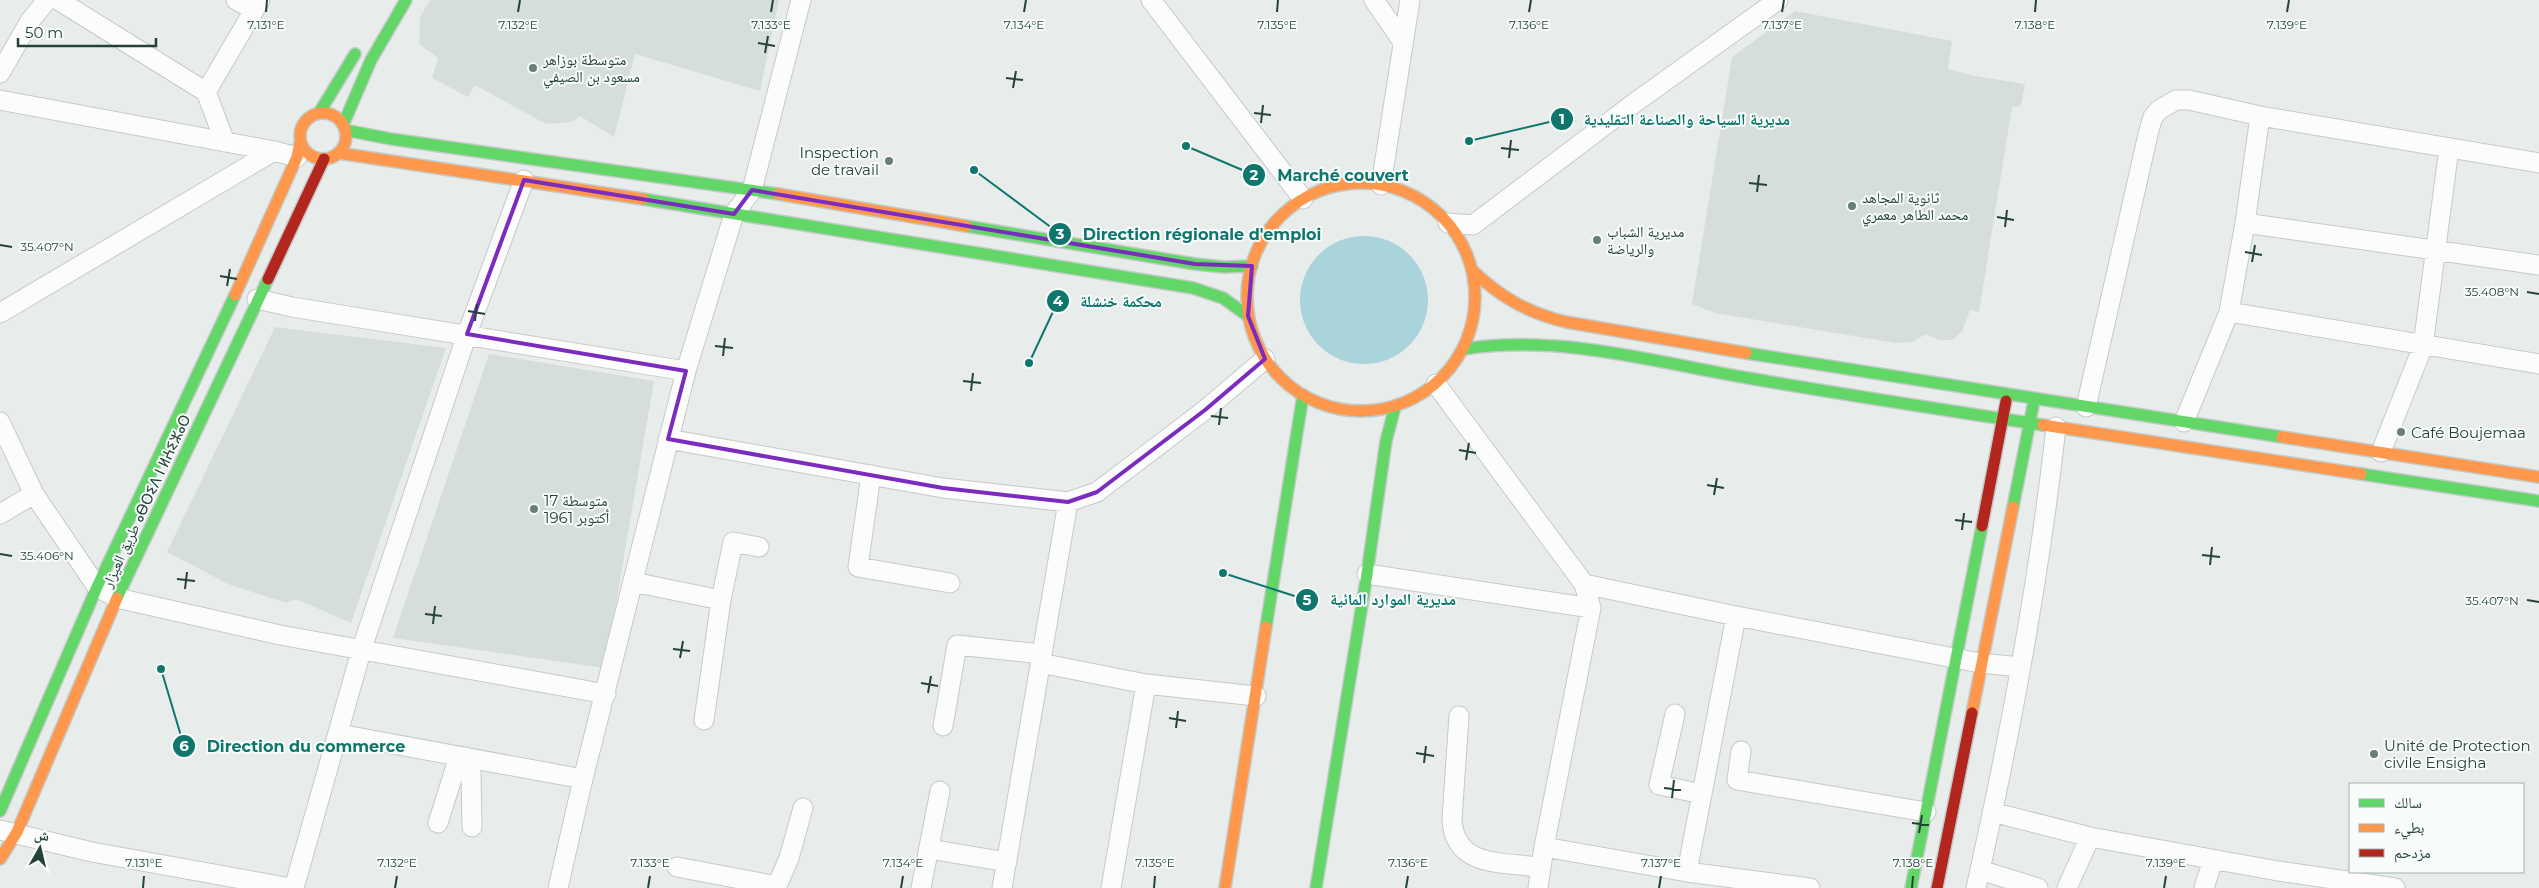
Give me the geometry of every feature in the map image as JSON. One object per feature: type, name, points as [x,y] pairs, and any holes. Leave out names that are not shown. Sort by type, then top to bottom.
[{"type":"main road","points":[[338,153],[345,143],[344,127],[371,60],[406,0]]},
{"type":"main road","points":[[363,40],[339,83],[319,113],[310,117],[303,124],[300,133],[299,150],[324,159],[338,153],[524,180],[1208,291],[1238,306],[1248,316]]},
{"type":"main road","points":[[319,113],[332,115],[344,127],[391,139],[752,190],[1195,264],[1224,267],[1252,266]]},
{"type":"main road","name":"طريق العيزار ⴰⴱⵔⵉⴷ ⵏ ⵍⵄⵉⵣⴰⵔ","points":[[0,811],[97,587],[239,287],[299,150]]},
{"type":"main road","name":"طريق العيزار ⴰⴱⵔⵉⴷ ⵏ ⵍⵄⵉⵣⴰⵔ","points":[[0,859],[9,831],[116,598],[324,159]]},
{"type":"main road","points":[[1354,184],[1381,185],[1406,193],[1429,205],[1448,223],[1463,244],[1472,270],[1476,299],[1472,328],[1464,349],[1436,384],[1395,407],[1364,412],[1340,409],[1303,396],[1282,380],[1265,359],[1255,339],[1248,316],[1247,293],[1252,266],[1259,246],[1285,212],[1303,199],[1327,189],[1354,184]]},
{"type":"main road","points":[[1472,270],[1510,303],[1545,317],[1813,365],[2539,477]]},
{"type":"main road","points":[[1464,349],[1506,343],[1532,342],[1566,346],[2056,428],[2539,501]]},
{"type":"main road","points":[[1910,888],[1957,658],[2007,394]]},
{"type":"main road","points":[[1224,888],[1303,396]]},
{"type":"main road","points":[[1937,888],[1980,663],[2034,400]]},
{"type":"main road","points":[[1316,888],[1367,574],[1386,441],[1395,407]]},
{"type":"street","points":[[0,73],[30,21],[47,0]]},
{"type":"street","points":[[58,0],[206,92],[225,142]]},
{"type":"street","points":[[206,92],[257,5],[236,0]]},
{"type":"street","points":[[558,888],[583,779],[686,371],[734,214],[752,190],[801,0]]},
{"type":"street","points":[[1374,0],[1403,42]]},
{"type":"street","points":[[1381,185],[1410,0]]},
{"type":"street","points":[[1448,223],[1473,225],[1633,104],[1778,0]]},
{"type":"street","points":[[1160,3],[1303,199]]},
{"type":"street","points":[[0,100],[274,152],[299,150]]},
{"type":"street","points":[[2086,407],[2153,117],[2169,103],[2189,100],[2260,116],[2539,163]]},
{"type":"street","points":[[2184,422],[2229,312],[2245,224],[2260,116]]},
{"type":"street","points":[[2381,452],[2423,346],[2449,148]]},
{"type":"street","points":[[0,313],[274,152]]},
{"type":"street","points":[[9,831],[92,852],[292,888],[339,734],[362,648],[467,334],[524,180]]},
{"type":"street","points":[[2245,224],[2436,249],[2539,265]]},
{"type":"street","points":[[257,299],[292,307],[686,371]]},
{"type":"street","points":[[2229,312],[2539,364]]},
{"type":"street","points":[[668,439],[943,488],[1068,502],[1097,492],[1205,410],[1265,359]]},
{"type":"street","points":[[1436,384],[1584,584],[1591,608],[1539,867],[1538,888]]},
{"type":"street","points":[[0,422],[34,494],[97,587],[116,598],[280,635],[362,648],[606,694]]},
{"type":"street","points":[[2038,888],[1978,879],[2020,667],[2046,508],[2056,428]]},
{"type":"street","points":[[871,475],[858,568],[950,583]]},
{"type":"street","points":[[0,514],[34,494]]},
{"type":"street","points":[[1002,888],[1068,502]]},
{"type":"street","points":[[704,720],[721,600],[733,542],[759,547]]},
{"type":"street","points":[[1367,574],[1591,608]]},
{"type":"street","points":[[633,582],[721,600]]},
{"type":"street","points":[[1584,584],[1736,616],[1980,663],[2020,667]]},
{"type":"street","points":[[1694,878],[1702,794],[1736,616]]},
{"type":"street","points":[[943,726],[957,645],[1041,659],[1146,684],[1256,696]]},
{"type":"street","points":[[1111,888],[1146,684]]},
{"type":"street","points":[[1675,714],[1658,785],[1702,794]]},
{"type":"street","points":[[1459,716],[1452,820],[1452,831],[1458,843],[1467,854],[1479,859],[1539,867]]},
{"type":"street","points":[[339,734],[465,764],[583,779]]},
{"type":"street","points":[[1741,751],[1736,780],[1926,812]]},
{"type":"street","points":[[438,823],[455,769],[465,764]]},
{"type":"street","points":[[465,764],[471,772],[472,827]]},
{"type":"street","points":[[921,888],[940,791]]},
{"type":"street","points":[[676,867],[776,887],[789,858],[803,808]]},
{"type":"street","points":[[1992,812],[2090,837],[2213,860],[2396,888]]},
{"type":"street","points":[[2067,888],[2090,837]]},
{"type":"street","points":[[1544,847],[1694,878],[1810,888]]},
{"type":"street","points":[[929,849],[1006,862]]},
{"type":"street","points":[[2204,888],[2213,860]]},
{"type":"highlighted area","points":[[524,180],[734,214],[752,190],[1195,264],[1252,266],[1248,316],[1265,359],[1205,410],[1097,492],[1068,502],[943,488],[668,439],[686,371],[467,334]]},
{"type":"shaded area","name":"متوسطة بوزاهر مسعود بن الصيفي","points":[[430,0],[779,0],[760,91],[635,54],[614,137],[580,116],[572,122],[546,124],[475,85],[468,97],[432,78],[438,58],[419,44],[420,17]]},
{"type":"shaded area","name":"ثانوية المجاهد محمد الطاهر معمري","points":[[1795,11],[1952,41],[1948,69],[1975,76],[2025,84],[2021,106],[2012,107],[1979,312],[1970,310],[1962,332],[1952,340],[1939,340],[1926,334],[1912,342],[1896,343],[1715,313],[1692,304],[1732,57]]},
{"type":"shaded area","points":[[275,327],[446,348],[351,623],[296,599],[286,603],[228,584],[167,552]]},
{"type":"shaded area","name":"متوسطة 17 أكتوبر 1961","points":[[489,354],[654,381],[605,668],[393,638]]},
{"type":"water","points":[[1364,236],[1388,241],[1409,255],[1423,276],[1428,300],[1423,324],[1409,345],[1388,359],[1364,364],[1340,359],[1319,345],[1305,324],[1300,300],[1305,276],[1319,255],[1340,241]]},
{"type":"traffic: fast","points":[[343,125],[371,60],[406,0]]},
{"type":"traffic: fast","points":[[319,113],[355,54]]},
{"type":"traffic: fast","points":[[345,130],[391,139],[778,194]]},
{"type":"traffic: fast","points":[[643,199],[1193,288],[1223,298],[1248,316]]},
{"type":"traffic: fast","points":[[966,226],[1195,264],[1224,267],[1252,266]]},
{"type":"traffic: fast","points":[[117,598],[268,279]]},
{"type":"traffic: fast","points":[[0,811],[97,587],[235,295]]},
{"type":"traffic: fast","points":[[1464,349],[1500,345],[1571,347],[1785,384],[2043,425]]},
{"type":"traffic: fast","points":[[1746,353],[2282,437]]},
{"type":"traffic: fast","points":[[1266,627],[1303,395]]},
{"type":"traffic: fast","points":[[2013,507],[2033,406]]},
{"type":"traffic: fast","points":[[1316,888],[1367,574],[1386,441],[1395,407]]},
{"type":"traffic: fast","points":[[2361,474],[2539,501]]},
{"type":"traffic: fast","points":[[1911,888],[1982,526]]},
{"type":"traffic: slow","points":[[323,113],[336,117],[342,123],[346,136],[342,149],[336,155],[323,159],[310,155],[304,149],[300,136],[304,123],[310,117],[323,113]]},
{"type":"traffic: slow","points":[[235,295],[297,157],[300,143]]},
{"type":"traffic: slow","points":[[338,153],[643,199]]},
{"type":"traffic: slow","points":[[1361,183],[1394,188],[1415,197],[1433,209],[1449,225],[1461,243],[1470,264],[1475,297],[1470,330],[1461,351],[1449,369],[1433,385],[1415,397],[1394,406],[1361,411],[1328,406],[1307,397],[1289,385],[1273,369],[1261,351],[1252,330],[1247,297],[1252,264],[1261,243],[1273,225],[1289,209],[1307,197],[1328,188],[1361,183]]},
{"type":"traffic: slow","points":[[778,194],[966,226]]},
{"type":"traffic: slow","points":[[1472,270],[1515,303],[1552,318],[1746,353]]},
{"type":"traffic: slow","points":[[2043,425],[2361,474]]},
{"type":"traffic: slow","points":[[2282,437],[2539,477]]},
{"type":"traffic: slow","points":[[1972,713],[2013,507]]},
{"type":"traffic: slow","points":[[0,859],[17,832],[117,598]]},
{"type":"traffic: slow","points":[[1225,888],[1266,627]]},
{"type":"traffic: jam","points":[[268,279],[324,159]]},
{"type":"traffic: jam","points":[[1982,526],[2006,401]]},
{"type":"traffic: jam","points":[[1937,888],[1972,713]]},
{"type":"place","name":"متوسطة بوزاهر مسعود بن الصيفي","points":[[533,68]]},
{"type":"place","name":"مديرية السياحة والصناعة التقليدية","points":[[1469,141]]},
{"type":"place","name":"Marché couvert","points":[[1186,146]]},
{"type":"place","name":"Inspection de travail","points":[[889,161]]},
{"type":"place","name":"Direction régionale d'emploi","points":[[974,170]]},
{"type":"place","name":"ثانوية المجاهد محمد الطاهر معمري","points":[[1852,206]]},
{"type":"place","name":"مديرية الشباب والرياضة","points":[[1597,240]]},
{"type":"place","name":"محكمة خنشلة","points":[[1029,363]]},
{"type":"place","name":"Café Boujemaa","points":[[2401,432]]},
{"type":"place","name":"متوسطة 17 أكتوبر 1961","points":[[534,509]]},
{"type":"place","name":"مديرية الموارد المائية","points":[[1223,573]]},
{"type":"place","name":"Direction du commerce","points":[[161,669]]},
{"type":"place","name":"Unité de Protection civile Ensigha","points":[[2374,754]]}]
